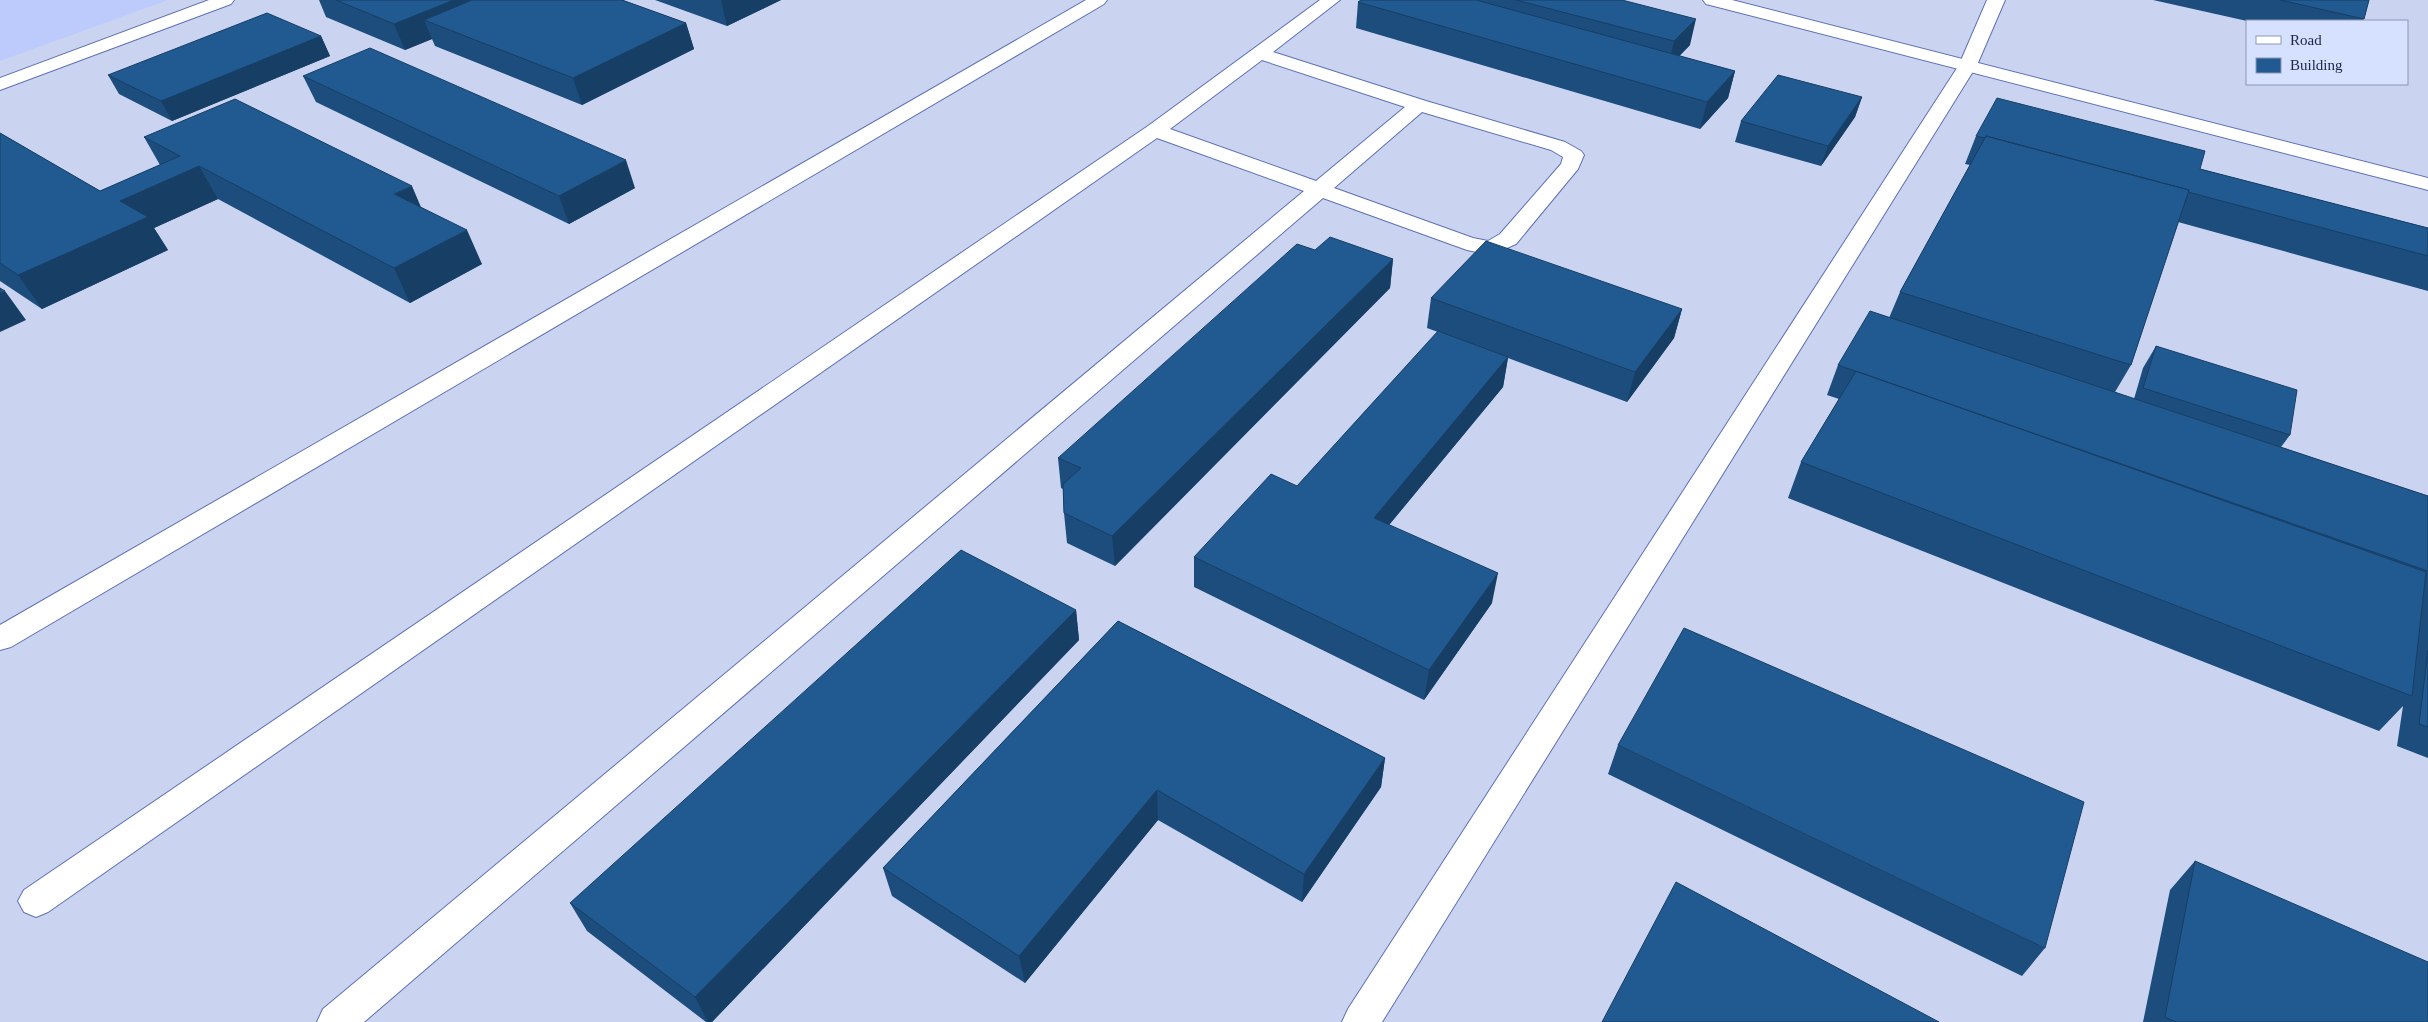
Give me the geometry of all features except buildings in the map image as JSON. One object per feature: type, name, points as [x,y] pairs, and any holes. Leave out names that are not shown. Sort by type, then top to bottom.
[{"type":"street","points":[[0,84],[225,0]]},
{"type":"street","points":[[0,639],[1098,0]]},
{"type":"street","points":[[36,901],[1155,130],[1331,0]]},
{"type":"street","points":[[1712,0],[2428,184]]},
{"type":"street","points":[[1361,1022],[1968,65],[1996,0]]},
{"type":"street","points":[[1155,130],[1321,188],[1468,243],[1491,248],[1508,239],[1571,165],[1574,155],[1558,146],[1419,105],[1259,54]]},
{"type":"street","points":[[336,1022],[1419,105]]},
{"type":"shaded area","points":[[0,0],[168,0],[0,61]]}]
